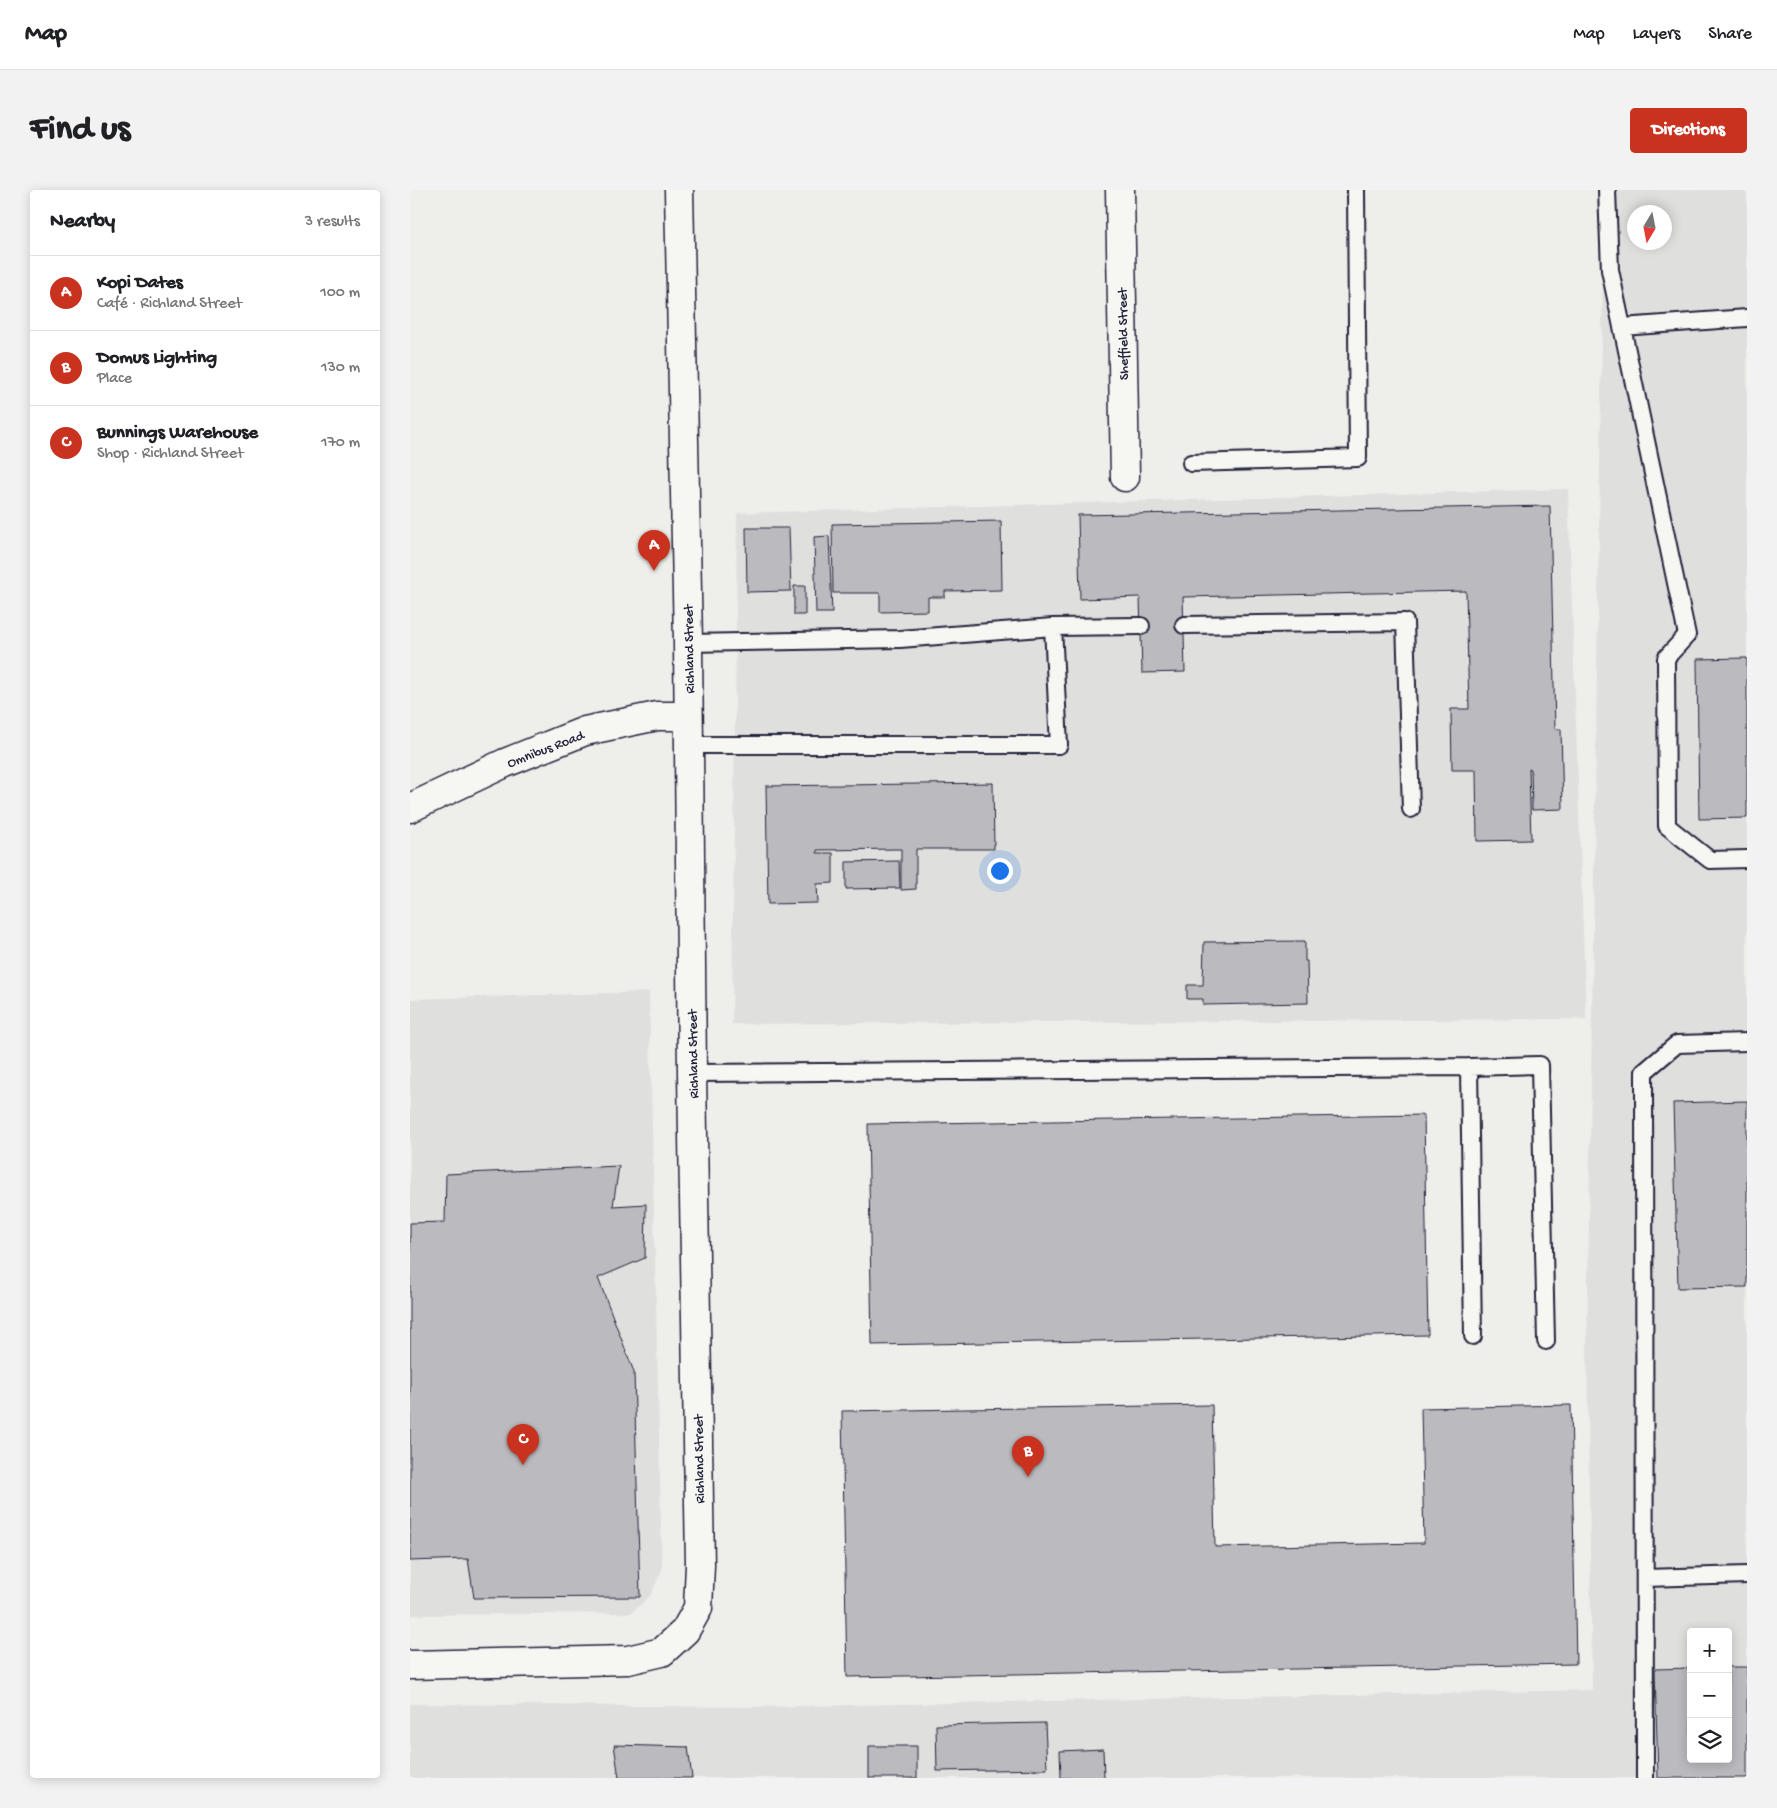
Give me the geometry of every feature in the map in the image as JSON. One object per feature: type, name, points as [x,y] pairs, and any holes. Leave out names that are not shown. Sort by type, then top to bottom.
[{"type":"street","name":"Richland Street","points":[[410,1664],[628,1660],[662,1652],[685,1631],[698,1608],[700,1566],[692,1073],[688,643],[679,190]]},
{"type":"street","name":"Sheffield Street","points":[[1120,190],[1125,477]]},
{"type":"street","name":"Omnibus Road","points":[[410,808],[505,763],[586,731],[657,716],[688,716]]},
{"type":"lane","points":[[1191,463],[1358,458],[1356,190]]},
{"type":"lane","points":[[1607,190],[1610,270],[1687,635],[1666,658],[1667,826],[1710,860],[1747,859]]},
{"type":"lane","points":[[1622,328],[1747,318]]},
{"type":"lane","points":[[1184,625],[1405,622],[1411,809]]},
{"type":"lane","points":[[688,643],[900,639],[1053,627],[1141,626]]},
{"type":"lane","points":[[689,745],[1059,745],[1053,627]]},
{"type":"lane","points":[[1645,1778],[1644,1072],[1676,1044],[1747,1042]]},
{"type":"lane","points":[[692,1073],[1469,1067],[1540,1064],[1546,1341]]},
{"type":"lane","points":[[1469,1067],[1473,1336]]},
{"type":"lane","points":[[1645,1578],[1747,1576]]},
{"type":"shaded area","points":[[1604,190],[1747,190],[1747,1778],[410,1778],[410,1704],[751,1707],[1592,1690],[1587,1352]]},
{"type":"shaded area","points":[[1568,489],[1586,1019],[732,1024],[737,513]]},
{"type":"shaded area","points":[[649,992],[662,1570],[650,1596],[631,1613],[410,1615],[410,999]]},
{"type":"building","points":[[1550,506],[1555,729],[1561,729],[1563,809],[1532,810],[1531,769],[1529,769],[1531,840],[1477,841],[1476,770],[1452,770],[1451,709],[1469,709],[1466,591],[1183,597],[1185,672],[1142,673],[1140,597],[1080,599],[1078,515]]},
{"type":"building","points":[[1001,521],[1002,590],[945,591],[945,597],[928,597],[928,611],[880,612],[880,593],[833,593],[832,524]]},
{"type":"building","points":[[746,528],[789,528],[791,591],[747,592]]},
{"type":"building","points":[[829,536],[832,613],[816,613],[814,537]]},
{"type":"building","points":[[794,586],[805,586],[805,615],[794,615]]},
{"type":"building","points":[[1747,658],[1747,818],[1699,819],[1697,659]]},
{"type":"building","points":[[993,783],[994,849],[916,849],[916,889],[901,890],[901,849],[817,850],[817,853],[833,853],[833,883],[817,884],[818,903],[768,904],[766,786]]},
{"type":"building","points":[[899,861],[900,888],[846,889],[846,862]]},
{"type":"building","points":[[1305,941],[1308,1003],[1203,1005],[1203,999],[1187,999],[1187,985],[1203,985],[1204,942]]},
{"type":"building","points":[[1747,1101],[1747,1287],[1678,1288],[1673,1103]]},
{"type":"building","points":[[1424,1115],[1428,1335],[872,1345],[868,1124]]},
{"type":"building","points":[[619,1166],[613,1206],[646,1204],[645,1258],[598,1278],[634,1372],[640,1597],[474,1598],[468,1559],[410,1561],[410,1223],[445,1222],[446,1174]]},
{"type":"building","points":[[1212,1405],[1215,1547],[1424,1543],[1421,1408],[1571,1405],[1576,1664],[847,1677],[842,1411]]},
{"type":"building","points":[[1732,1667],[1747,1667],[1747,1778],[1658,1778],[1655,1669],[1687,1668],[1687,1763],[1732,1763]]},
{"type":"building","points":[[1045,1723],[1047,1769],[937,1771],[936,1725]]},
{"type":"building","points":[[614,1745],[688,1747],[692,1778],[619,1778]]},
{"type":"building","points":[[869,1746],[917,1746],[917,1778],[869,1778]]},
{"type":"building","points":[[1103,1749],[1104,1778],[1061,1778],[1060,1751]]},
{"type":"place","name":"Kopi Dates","points":[[654,571]]},
{"type":"place","name":"Bunnings Warehouse","points":[[523,1465]]},
{"type":"place","name":"Domus Lighting","points":[[1028,1477]]}]
